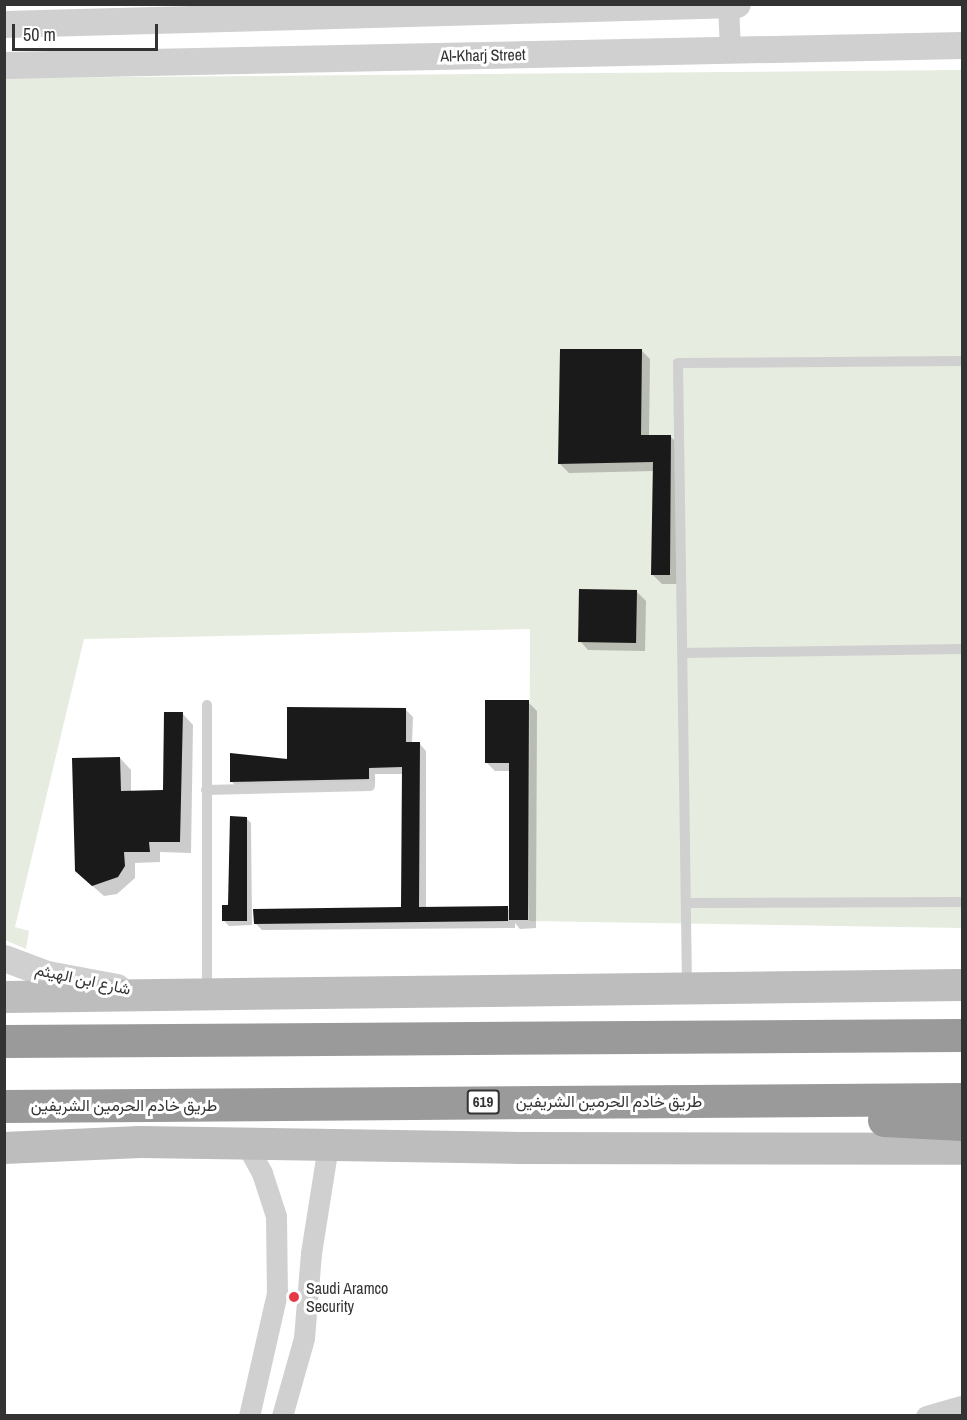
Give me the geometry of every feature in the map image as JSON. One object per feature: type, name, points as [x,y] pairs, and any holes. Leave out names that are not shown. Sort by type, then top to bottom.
[{"type":"highway","points":[[4,1041],[963,1035]]},
{"type":"highway","name":"طريق خادم الحرمين الشريفين","points":[[4,1106],[963,1099]]},
{"type":"highway","points":[[564,1101],[963,1124]]},
{"type":"main road","points":[[4,997],[963,985]]},
{"type":"main road","points":[[4,1148],[140,1142],[328,1146],[963,1149]]},
{"type":"street","points":[[4,24],[383,9],[737,4]]},
{"type":"street","points":[[728,5],[730,49]]},
{"type":"street","name":"Al-Kharj Street","points":[[4,65],[963,45]]},
{"type":"street","name":"شارع ابن الهيثم","points":[[4,958],[46,974],[163,994]]},
{"type":"street","points":[[246,1144],[262,1173],[276,1216],[277,1293],[249,1416]]},
{"type":"street","points":[[282,1416],[304,1338],[311,1252],[328,1146]]},
{"type":"street","points":[[926,1416],[963,1406]]},
{"type":"lane","points":[[687,988],[678,363],[963,361]]},
{"type":"lane","points":[[682,653],[963,649]]},
{"type":"lane","points":[[207,705],[207,994]]},
{"type":"lane","points":[[206,790],[370,786]]},
{"type":"lane","points":[[686,903],[963,902]]},
{"type":"shaded area","points":[[962,70],[962,928],[529,921],[530,629],[84,639],[15,927],[29,931],[26,949],[5,940],[4,78]]},
{"type":"building","points":[[560,349],[642,349],[641,435],[671,435],[670,575],[651,575],[653,462],[558,464]]},
{"type":"building","points":[[579,589],[637,590],[636,643],[578,642]]},
{"type":"building","points":[[485,700],[529,700],[528,920],[509,920],[509,763],[485,763]]},
{"type":"building","points":[[287,707],[406,708],[406,742],[420,742],[419,907],[508,906],[508,921],[254,924],[253,909],[401,907],[402,767],[369,768],[369,779],[230,782],[230,753],[287,759]]},
{"type":"building","points":[[164,712],[183,712],[180,842],[149,842],[150,852],[124,852],[125,866],[118,877],[92,886],[75,871],[72,758],[120,757],[121,791],[163,790]]},
{"type":"building","points":[[230,816],[247,817],[247,921],[222,921],[222,905],[228,905]]},
{"type":"place","name":"Saudi Aramco Security","points":[[294,1297]]}]
